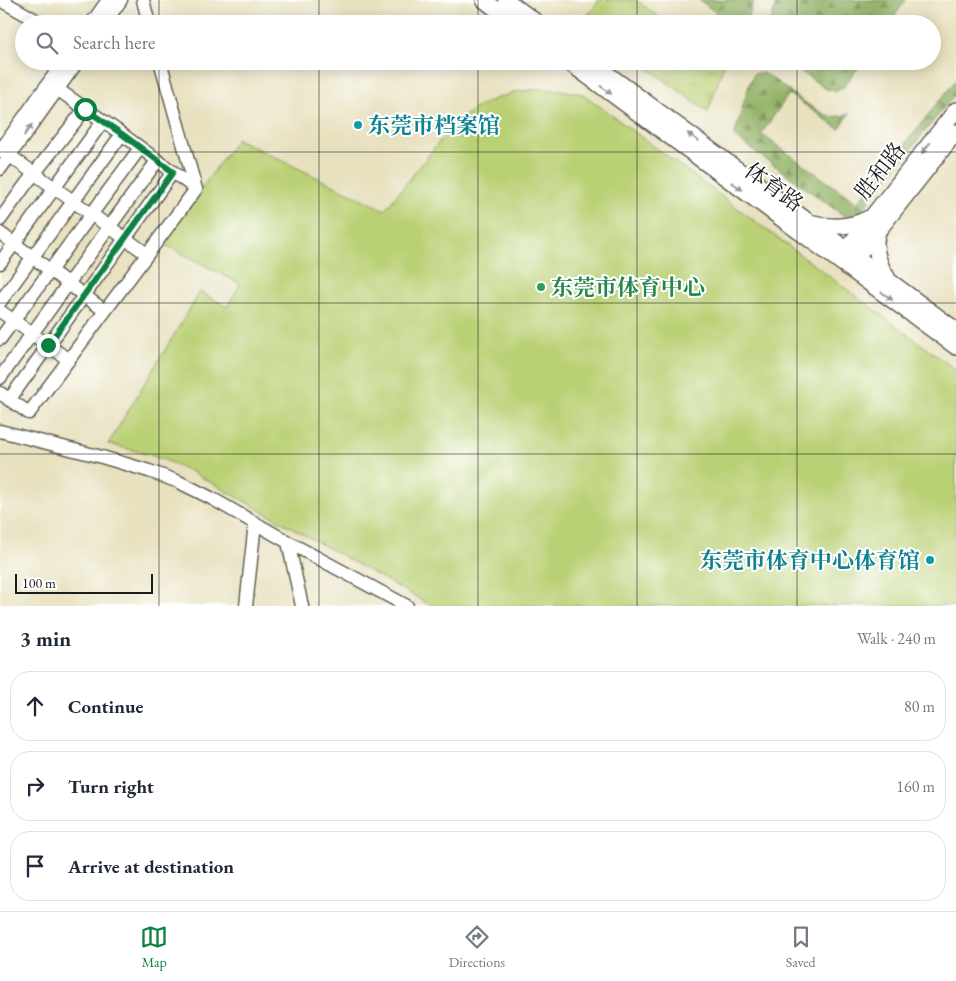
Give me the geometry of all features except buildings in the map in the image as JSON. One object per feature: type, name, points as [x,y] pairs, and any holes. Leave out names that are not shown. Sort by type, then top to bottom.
[{"type":"main road","points":[[484,0],[504,15]]},
{"type":"main road","points":[[506,0],[527,15]]},
{"type":"main road","name":"体育路","points":[[580,70],[847,258],[895,285],[956,330]]},
{"type":"main road","name":"体育路","points":[[602,70],[802,217],[847,258],[956,347]]},
{"type":"main road","name":"胜和路","points":[[847,258],[956,110]]},
{"type":"main road","name":"胜和路","points":[[876,221],[956,132]]},
{"type":"main road","points":[[802,217],[813,223],[836,227],[876,221],[876,249],[878,257],[884,273],[895,285]]},
{"type":"street","points":[[0,0],[27,15]]},
{"type":"street","points":[[97,15],[108,0]]},
{"type":"street","points":[[110,15],[121,0]]},
{"type":"street","points":[[143,0],[147,15]]},
{"type":"street","points":[[0,169],[5,153],[58,70]]},
{"type":"street","points":[[5,153],[71,70]]},
{"type":"street","points":[[163,70],[196,189]]},
{"type":"street","points":[[57,89],[196,189]]},
{"type":"street","points":[[0,220],[85,109]]},
{"type":"street","points":[[0,263],[103,121]]},
{"type":"street","points":[[0,302],[122,134]]},
{"type":"street","points":[[0,339],[140,148]]},
{"type":"street","points":[[5,153],[148,254]]},
{"type":"street","points":[[0,378],[157,160]]},
{"type":"street","points":[[173,172],[48,345],[5,396],[29,413],[196,189]]},
{"type":"street","points":[[0,233],[105,311]]},
{"type":"street","points":[[0,311],[69,360]]},
{"type":"street","points":[[0,431],[102,457],[180,482],[406,606]]},
{"type":"street","points":[[246,606],[255,524]]},
{"type":"street","points":[[288,542],[302,606]]},
{"type":"green space","points":[[599,0],[636,0],[657,15],[588,15]]},
{"type":"green space","points":[[699,0],[754,0],[749,15],[720,15]]},
{"type":"green space","points":[[777,0],[906,0],[895,15],[773,15]]},
{"type":"green space","points":[[650,70],[722,70],[708,112]]},
{"type":"green space","points":[[799,70],[856,70],[842,89],[833,91],[826,89]]},
{"type":"green space","points":[[757,73],[770,77],[823,114],[842,116],[850,113],[839,129],[789,94],[761,134],[857,203],[956,80],[956,93],[860,212],[844,216],[734,136],[750,82],[754,74]]},
{"type":"green space","name":"东莞市体育中心","points":[[538,89],[561,90],[583,94],[956,370],[956,606],[432,606],[192,472],[151,455],[108,444],[200,292],[227,307],[240,284],[162,243],[237,139],[385,210],[455,122],[474,109],[494,99],[515,92]]},
{"type":"place","name":"东莞市档案馆","points":[[358,125]]},
{"type":"place","name":"东莞市体育中心","points":[[541,287]]},
{"type":"place","name":"东莞市体育中心体育馆","points":[[930,560]]},
{"type":"route","points":[[48,345],[173,172],[85,109]]}]
